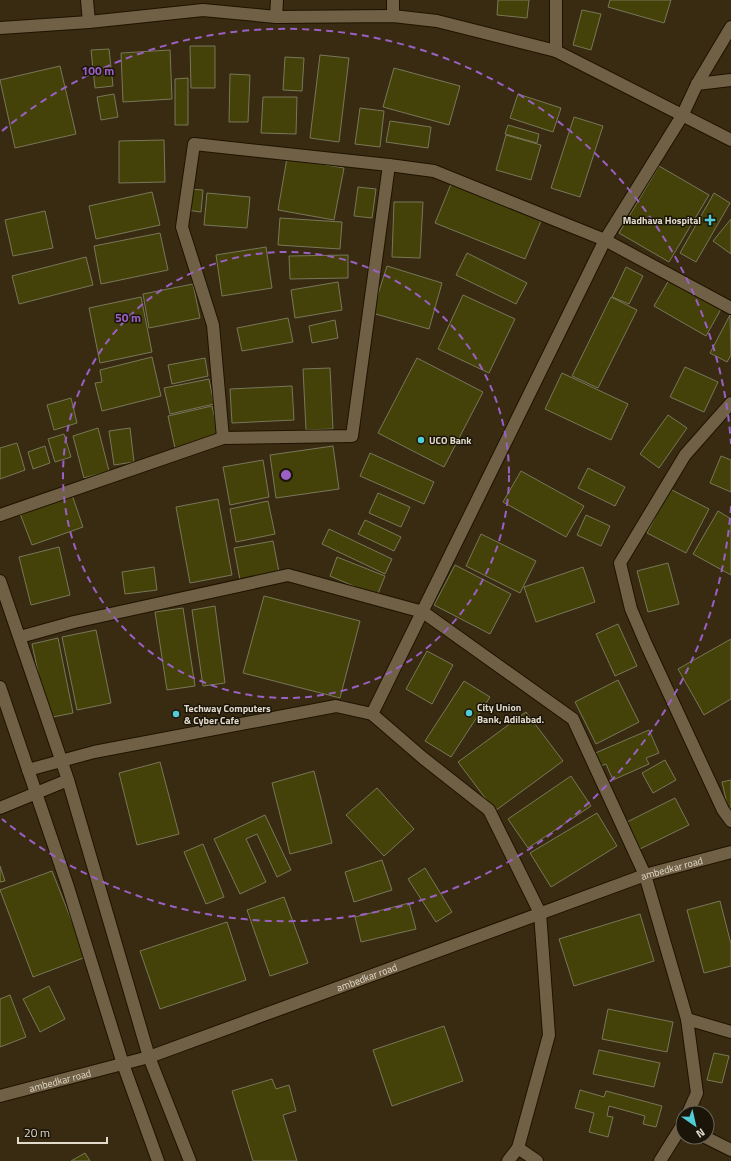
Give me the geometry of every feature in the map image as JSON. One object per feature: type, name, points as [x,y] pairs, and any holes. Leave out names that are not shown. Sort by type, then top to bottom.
[{"type":"street","points":[[87,0],[89,22]]},
{"type":"street","points":[[276,17],[277,0]]},
{"type":"street","points":[[393,0],[393,16]]},
{"type":"street","points":[[556,0],[556,51]]},
{"type":"street","points":[[0,28],[89,22],[203,10],[276,17],[393,16],[436,21],[556,51],[731,140]]},
{"type":"street","points":[[372,714],[606,240],[682,116],[697,84],[731,27]]},
{"type":"street","points":[[697,84],[731,80]]},
{"type":"street","points":[[223,438],[213,326],[182,227],[194,144],[434,171],[606,240],[731,308]]},
{"type":"street","points":[[0,515],[223,438],[352,436],[389,165]]},
{"type":"street","points":[[731,403],[685,455],[620,562],[631,608],[657,669],[723,810],[731,822]]},
{"type":"street","points":[[20,637],[74,622],[288,575],[423,612],[573,719],[645,875],[687,1019],[697,1092],[691,1105]]},
{"type":"street","points":[[0,581],[68,780],[149,1057],[190,1161]]},
{"type":"street","points":[[0,686],[68,887],[123,1064],[158,1161]]},
{"type":"street","points":[[28,770],[60,760],[94,752],[336,706],[372,714],[423,758],[489,810],[540,913],[549,1035],[518,1148],[508,1161]]},
{"type":"street","points":[[0,808],[68,780]]},
{"type":"street","name":"ambedkar road","points":[[0,1096],[149,1057],[645,875],[731,852]]},
{"type":"street","points":[[687,1019],[731,1032]]},
{"type":"street","points":[[660,1161],[675,1138]]},
{"type":"street","points":[[715,1142],[731,1150]]},
{"type":"street","points":[[518,1148],[537,1161]]},
{"type":"building","points":[[498,0],[529,0],[527,18],[497,15]]},
{"type":"building","points":[[610,0],[671,0],[664,23],[608,7]]},
{"type":"building","points":[[582,10],[601,14],[591,50],[573,45]]},
{"type":"building","points":[[190,46],[215,46],[215,88],[191,88]]},
{"type":"building","points":[[109,49],[113,86],[95,88],[91,50]]},
{"type":"building","points":[[170,50],[172,99],[123,102],[121,53]]},
{"type":"building","points":[[320,55],[349,58],[339,142],[310,138]]},
{"type":"building","points":[[285,57],[304,58],[302,91],[283,90]]},
{"type":"building","points":[[60,66],[76,134],[15,148],[0,80]]},
{"type":"building","points":[[394,68],[460,86],[449,125],[383,107]]},
{"type":"building","points":[[230,74],[250,75],[248,122],[229,122]]},
{"type":"building","points":[[188,78],[188,125],[175,125],[175,79]]},
{"type":"building","points":[[114,94],[118,117],[101,120],[97,97]]},
{"type":"building","points":[[518,94],[561,108],[553,132],[510,118]]},
{"type":"building","points":[[263,97],[297,97],[296,134],[261,133]]},
{"type":"building","points":[[360,108],[384,111],[380,147],[355,144]]},
{"type":"building","points":[[574,117],[603,126],[580,197],[551,188]]},
{"type":"building","points":[[390,121],[431,127],[428,148],[386,142]]},
{"type":"building","points":[[508,125],[539,134],[537,143],[505,134]]},
{"type":"building","points":[[506,135],[541,145],[531,180],[496,170]]},
{"type":"building","points":[[164,140],[165,182],[119,183],[119,141]]},
{"type":"building","points":[[287,158],[344,168],[334,220],[278,210]]},
{"type":"building","points":[[659,166],[709,195],[669,262],[619,233]]},
{"type":"building","points":[[451,184],[541,221],[525,259],[435,223]]},
{"type":"building","points":[[358,187],[376,189],[372,218],[354,216]]},
{"type":"building","points":[[188,189],[203,190],[201,212],[186,210]]},
{"type":"building","points":[[152,192],[160,225],[96,239],[89,206]]},
{"type":"building","points":[[207,193],[250,197],[247,228],[204,225]]},
{"type":"building","points":[[714,193],[730,203],[696,262],[680,253]]},
{"type":"building","points":[[394,202],[423,202],[420,258],[392,257]]},
{"type":"building","points":[[45,211],[53,248],[13,256],[5,220]]},
{"type":"building","points":[[280,218],[342,222],[340,249],[278,245]]},
{"type":"building","points":[[731,219],[731,254],[713,241]]},
{"type":"building","points":[[160,233],[168,270],[101,284],[94,246]]},
{"type":"building","points":[[266,247],[272,288],[222,296],[216,255]]},
{"type":"building","points":[[467,253],[527,283],[516,304],[456,275]]},
{"type":"building","points":[[348,255],[348,278],[290,279],[289,256]]},
{"type":"building","points":[[86,257],[93,285],[19,304],[12,276]]},
{"type":"building","points":[[387,266],[442,283],[429,329],[372,313]]},
{"type":"building","points":[[626,267],[643,276],[629,304],[612,297]]},
{"type":"building","points":[[669,280],[721,309],[706,336],[654,306]]},
{"type":"building","points":[[338,282],[342,310],[295,318],[291,290]]},
{"type":"building","points":[[193,284],[200,318],[149,328],[143,294]]},
{"type":"building","points":[[463,295],[515,319],[489,373],[438,349]]},
{"type":"building","points":[[141,297],[152,352],[100,363],[89,308]]},
{"type":"building","points":[[611,297],[637,310],[598,388],[572,376]]},
{"type":"building","points":[[730,315],[731,355],[727,362],[710,353]]},
{"type":"building","points":[[288,318],[293,342],[242,351],[237,328]]},
{"type":"building","points":[[335,320],[338,338],[312,343],[309,326]]},
{"type":"building","points":[[152,357],[161,396],[102,411],[95,383],[102,382],[100,370]]},
{"type":"building","points":[[205,358],[208,376],[172,384],[168,365]]},
{"type":"building","points":[[417,358],[483,392],[444,467],[378,433]]},
{"type":"building","points":[[685,367],[718,382],[704,412],[670,397]]},
{"type":"building","points":[[330,368],[333,429],[306,430],[303,369]]},
{"type":"building","points":[[562,373],[628,404],[611,440],[545,409]]},
{"type":"building","points":[[209,379],[214,404],[170,414],[164,388]]},
{"type":"building","points":[[292,386],[294,420],[232,423],[230,389]]},
{"type":"building","points":[[71,398],[77,423],[54,430],[47,405]]},
{"type":"building","points":[[212,406],[219,437],[175,448],[168,416]]},
{"type":"building","points":[[668,415],[687,428],[659,468],[640,454]]},
{"type":"building","points":[[98,428],[109,471],[84,478],[73,436]]},
{"type":"building","points":[[130,428],[134,462],[114,465],[109,431]]},
{"type":"building","points":[[64,434],[71,457],[55,462],[48,439]]},
{"type":"building","points":[[17,443],[25,470],[0,479],[0,448]]},
{"type":"building","points":[[45,446],[50,463],[33,469],[28,452]]},
{"type":"building","points":[[333,446],[339,489],[276,498],[270,455]]},
{"type":"building","points":[[370,453],[434,482],[424,504],[360,476]]},
{"type":"building","points":[[721,456],[731,460],[731,492],[710,483]]},
{"type":"building","points":[[263,460],[269,497],[230,505],[223,467]]},
{"type":"building","points":[[588,468],[625,487],[615,506],[578,488]]},
{"type":"building","points":[[521,471],[584,506],[566,537],[503,502]]},
{"type":"building","points":[[670,489],[709,509],[686,553],[647,533]]},
{"type":"building","points":[[71,492],[83,527],[32,545],[19,511]]},
{"type":"building","points":[[378,493],[410,507],[401,527],[369,513]]},
{"type":"building","points":[[218,499],[232,575],[190,583],[176,507]]},
{"type":"building","points":[[268,501],[275,534],[236,542],[230,509]]},
{"type":"building","points":[[718,511],[731,519],[731,575],[693,554]]},
{"type":"building","points":[[586,515],[610,526],[601,546],[577,535]]},
{"type":"building","points":[[365,520],[401,537],[394,551],[358,534]]},
{"type":"building","points":[[329,529],[392,559],[385,574],[322,544]]},
{"type":"building","points":[[481,534],[536,561],[520,593],[466,566]]},
{"type":"building","points":[[273,541],[279,572],[240,580],[234,548]]},
{"type":"building","points":[[59,547],[70,595],[31,605],[19,557]]},
{"type":"building","points":[[337,557],[385,576],[377,596],[330,576]]},
{"type":"building","points":[[668,563],[679,604],[648,612],[637,571]]},
{"type":"building","points":[[455,565],[511,594],[490,634],[434,605]]},
{"type":"building","points":[[154,567],[157,590],[125,594],[122,572]]},
{"type":"building","points":[[583,567],[595,602],[536,622],[524,587]]},
{"type":"building","points":[[264,596],[360,621],[340,698],[243,673]]},
{"type":"building","points":[[215,606],[225,683],[203,686],[192,610]]},
{"type":"building","points":[[183,608],[195,686],[167,690],[155,612]]},
{"type":"building","points":[[618,624],[637,666],[615,676],[596,634]]},
{"type":"building","points":[[96,630],[111,703],[77,710],[62,637]]},
{"type":"building","points":[[58,638],[73,713],[48,718],[32,644]]},
{"type":"building","points":[[731,639],[731,699],[704,715],[678,669]]},
{"type":"building","points":[[427,651],[453,665],[432,704],[406,689]]},
{"type":"building","points":[[618,680],[639,722],[596,744],[575,702]]},
{"type":"building","points":[[464,681],[490,697],[451,757],[425,741]]},
{"type":"building","points":[[526,712],[563,761],[495,811],[458,762]]},
{"type":"building","points":[[649,730],[659,753],[646,758],[649,764],[613,780],[606,764],[598,767],[593,754]]},
{"type":"building","points":[[665,760],[676,780],[653,793],[642,773]]},
{"type":"building","points":[[160,762],[179,834],[137,845],[119,773]]},
{"type":"building","points":[[314,771],[332,843],[290,854],[272,783]]},
{"type":"building","points":[[571,776],[591,806],[528,848],[508,819]]},
{"type":"building","points":[[731,780],[731,813],[729,813],[722,782]]},
{"type":"building","points":[[377,788],[414,829],[384,856],[346,815]]},
{"type":"building","points":[[675,798],[689,825],[640,849],[627,822]]},
{"type":"building","points":[[597,813],[617,846],[551,887],[530,853]]},
{"type":"building","points":[[265,815],[291,870],[277,877],[257,834],[246,839],[266,882],[240,894],[214,839]]},
{"type":"building","points":[[203,844],[224,897],[206,904],[184,852]]},
{"type":"building","points":[[382,860],[392,890],[354,902],[345,872]]},
{"type":"building","points":[[0,866],[5,881],[0,882]]},
{"type":"building","points":[[425,868],[452,912],[436,922],[408,879]]},
{"type":"building","points":[[52,871],[86,957],[33,977],[0,890]]},
{"type":"building","points":[[284,897],[308,963],[270,976],[247,910]]},
{"type":"building","points":[[720,901],[731,944],[731,966],[704,973],[687,910]]},
{"type":"building","points":[[409,903],[416,929],[361,942],[355,917]]},
{"type":"building","points":[[640,914],[654,961],[574,986],[559,939]]},
{"type":"building","points":[[227,922],[246,980],[160,1009],[140,951]]},
{"type":"building","points":[[49,986],[65,1019],[40,1032],[23,999]]},
{"type":"building","points":[[10,995],[26,1037],[0,1047],[0,999]]},
{"type":"building","points":[[608,1009],[673,1022],[667,1052],[602,1039]]},
{"type":"building","points":[[444,1026],[463,1081],[392,1106],[373,1050]]},
{"type":"building","points":[[599,1050],[660,1063],[654,1087],[593,1074]]},
{"type":"building","points":[[714,1053],[729,1056],[722,1083],[707,1080]]},
{"type":"building","points":[[272,1079],[276,1089],[289,1085],[296,1111],[283,1115],[297,1161],[253,1161],[232,1091]]},
{"type":"building","points":[[580,1090],[604,1097],[606,1091],[662,1106],[656,1127],[643,1124],[645,1116],[609,1106],[607,1116],[613,1117],[608,1137],[589,1132],[594,1113],[575,1108]]},
{"type":"building","points":[[85,1153],[90,1161],[71,1161]]},
{"type":"place","name":"Madhava Hospital","points":[[710,220]]},
{"type":"place","name":"UCO Bank","points":[[421,440]]},
{"type":"place","name":"City Union Bank, Adilabad.","points":[[469,713]]},
{"type":"place","name":"Techway Computers & Cyber Cafe","points":[[176,714]]}]
